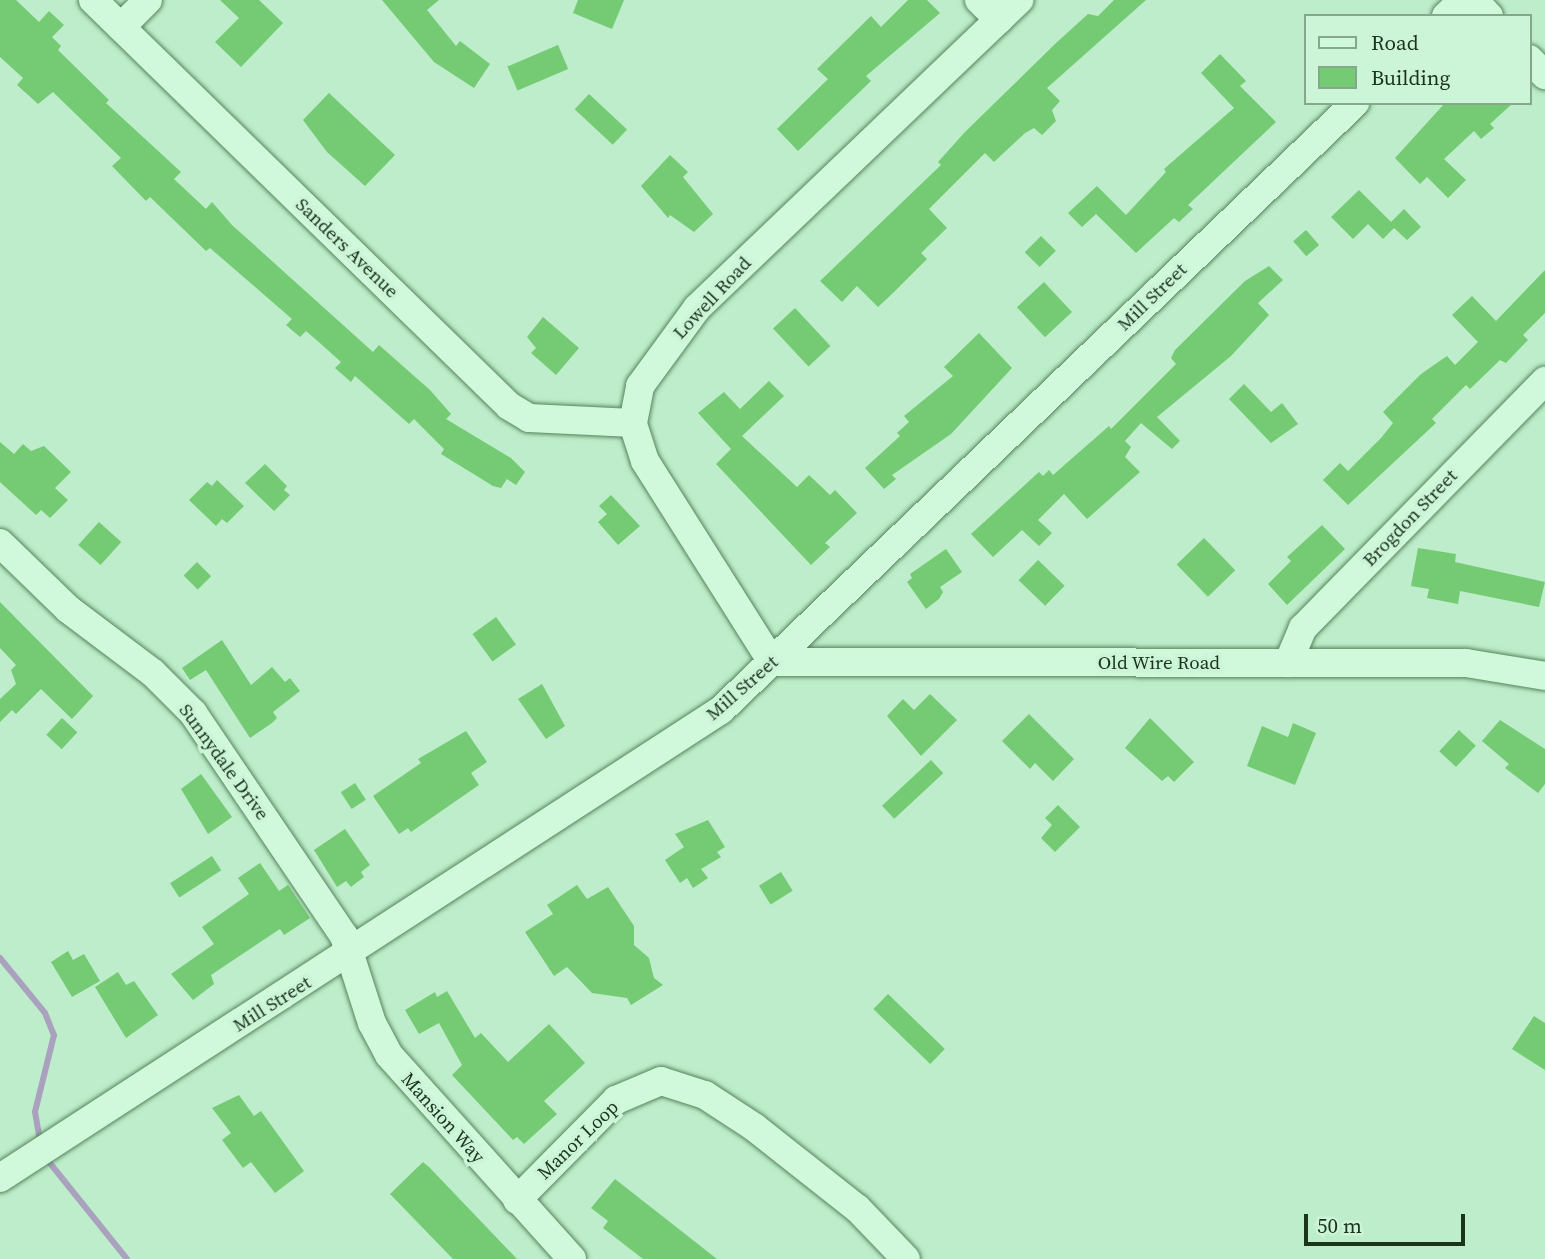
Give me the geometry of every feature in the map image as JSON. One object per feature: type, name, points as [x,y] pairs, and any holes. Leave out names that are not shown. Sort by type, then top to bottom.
[{"type":"street","name":"Sanders Avenue","points":[[93,0],[509,406],[529,418],[633,423]]},
{"type":"street","points":[[121,27],[148,0]]},
{"type":"street","points":[[979,0],[999,20]]},
{"type":"street","name":"Lowell Road","points":[[772,662],[645,461],[633,423],[640,386],[697,308],[1019,0]]},
{"type":"street","points":[[1448,14],[1463,0]]},
{"type":"street","points":[[1474,0],[1487,14]]},
{"type":"street","points":[[1531,61],[1545,75]]},
{"type":"street","name":"Mill Street","points":[[0,1178],[350,955],[721,710],[1353,105]]},
{"type":"street","name":"Brogdon Street","points":[[1288,663],[1303,628],[1545,381]]},
{"type":"street","name":"Sunnydale Drive","points":[[0,543],[68,608],[153,673],[194,713],[344,936],[350,955]]},
{"type":"street","name":"Old Wire Road","points":[[772,662],[1466,663],[1545,676]]},
{"type":"street","name":"Mansion Way","points":[[350,955],[372,1023],[389,1055],[572,1259]]},
{"type":"street","name":"Manor Loop","points":[[517,1200],[616,1100],[661,1081],[684,1085],[726,1107],[822,1179],[906,1259]]},
{"type":"building","points":[[0,0],[16,0],[39,22],[49,11],[64,25],[52,37],[61,46],[58,50],[109,100],[106,103],[181,172],[174,179],[206,209],[212,202],[232,225],[373,352],[379,345],[430,390],[451,414],[446,419],[511,458],[525,472],[516,485],[507,479],[501,488],[493,486],[441,454],[444,449],[414,419],[409,424],[355,376],[351,382],[335,368],[341,362],[321,344],[306,331],[300,337],[286,325],[292,319],[210,248],[206,251],[150,197],[146,201],[112,166],[121,158],[53,92],[38,104],[17,85],[23,78],[0,57]]},
{"type":"building","points":[[220,0],[259,0],[283,23],[241,67],[215,42],[239,18]]},
{"type":"building","points":[[382,0],[439,0],[427,10],[456,46],[460,41],[490,64],[474,88],[434,62]]},
{"type":"building","points":[[578,0],[624,0],[612,29],[573,13]]},
{"type":"building","points":[[908,0],[927,0],[940,13],[866,76],[871,81],[798,151],[777,129],[828,79],[817,69],[871,16],[881,27]]},
{"type":"building","points":[[1114,0],[1146,0],[1047,88],[1060,101],[1052,110],[1056,121],[1042,135],[1034,128],[1025,133],[994,162],[985,153],[929,209],[947,228],[921,253],[927,259],[893,293],[878,307],[857,286],[842,302],[820,281],[941,165],[938,162],[965,132],[1055,44],[1088,14],[1098,16]]},
{"type":"building","points":[[558,45],[568,69],[518,90],[507,66]]},
{"type":"building","points":[[1220,54],[1246,81],[1240,86],[1276,122],[1188,205],[1193,209],[1179,222],[1174,218],[1136,253],[1096,214],[1082,227],[1068,213],[1097,186],[1126,215],[1166,172],[1164,169],[1234,108],[1201,73]]},
{"type":"building","points":[[329,93],[395,155],[365,186],[327,152],[303,120]]},
{"type":"building","points":[[589,94],[627,129],[613,145],[575,109]]},
{"type":"building","points":[[1443,105],[1511,105],[1490,124],[1494,128],[1481,139],[1474,131],[1444,159],[1466,180],[1448,198],[1427,177],[1420,184],[1395,158]]},
{"type":"building","points":[[670,155],[688,172],[683,177],[713,214],[694,232],[670,215],[668,218],[641,186]]},
{"type":"building","points":[[1359,190],[1391,222],[1404,209],[1421,227],[1407,240],[1394,228],[1383,239],[1368,224],[1353,239],[1331,217]]},
{"type":"building","points":[[1306,230],[1319,245],[1306,256],[1293,241]]},
{"type":"building","points":[[1041,236],[1056,251],[1040,267],[1025,252]]},
{"type":"building","points":[[1269,266],[1283,280],[1258,303],[1269,315],[1231,356],[1157,417],[1180,441],[1172,449],[1141,423],[1125,441],[1131,447],[1125,457],[1140,472],[1087,519],[1064,494],[1038,520],[1052,533],[1039,546],[1022,530],[993,557],[971,534],[1039,472],[1043,476],[1049,470],[1053,475],[1109,426],[1111,429],[1176,364],[1171,358],[1175,350],[1245,281]]},
{"type":"building","points":[[1545,270],[1545,313],[1523,335],[1528,340],[1506,363],[1500,360],[1470,389],[1466,385],[1432,419],[1436,423],[1348,505],[1323,480],[1340,463],[1348,471],[1381,438],[1393,423],[1383,412],[1421,374],[1447,356],[1455,365],[1478,342],[1452,315],[1472,296],[1496,321]]},
{"type":"building","points":[[1044,282],[1072,312],[1045,337],[1017,307]]},
{"type":"building","points":[[795,308],[830,346],[809,366],[773,328]]},
{"type":"building","points":[[543,317],[579,348],[556,375],[531,353],[536,348],[527,337]]},
{"type":"building","points":[[979,333],[1012,368],[951,434],[892,475],[896,479],[884,489],[865,468],[900,436],[897,433],[909,422],[904,416],[953,376],[944,367]]},
{"type":"building","points":[[769,381],[784,396],[742,436],[797,487],[809,475],[830,495],[835,490],[857,513],[825,543],[830,547],[811,565],[716,464],[731,449],[698,413],[724,392],[740,409]]},
{"type":"building","points":[[1244,384],[1271,412],[1282,403],[1298,424],[1271,443],[1229,399]]},
{"type":"building","points":[[0,442],[14,454],[23,444],[31,451],[44,446],[71,472],[55,488],[68,500],[50,518],[41,510],[36,515],[0,482]]},
{"type":"building","points":[[265,464],[287,486],[284,490],[290,495],[274,511],[245,483]]},
{"type":"building","points":[[217,480],[244,506],[227,523],[222,519],[216,526],[189,500],[207,482],[212,486]]},
{"type":"building","points":[[611,495],[640,526],[618,545],[598,522],[607,514],[599,506]]},
{"type":"building","points":[[99,522],[121,542],[101,565],[78,545]]},
{"type":"building","points":[[1322,525],[1345,549],[1287,605],[1268,584],[1291,561],[1287,557]]},
{"type":"building","points":[[1204,538],[1235,570],[1208,597],[1177,564]]},
{"type":"building","points":[[1418,548],[1456,554],[1455,562],[1545,582],[1539,607],[1460,591],[1458,604],[1427,598],[1429,589],[1411,586]]},
{"type":"building","points":[[946,549],[962,572],[940,587],[943,592],[939,599],[926,609],[907,582],[912,578],[910,574]]},
{"type":"building","points":[[1038,560],[1065,586],[1045,606],[1019,580]]},
{"type":"building","points":[[197,562],[211,576],[198,590],[184,575]]},
{"type":"building","points":[[0,602],[93,696],[72,719],[41,689],[16,714],[12,710],[0,722],[0,699],[16,684],[11,670],[16,665],[0,648]]},
{"type":"building","points":[[496,617],[516,645],[493,662],[473,634]]},
{"type":"building","points":[[222,640],[251,685],[272,667],[285,682],[290,678],[300,691],[273,712],[277,718],[272,723],[250,738],[206,670],[190,680],[182,668]]},
{"type":"building","points":[[542,684],[565,726],[546,739],[518,699]]},
{"type":"building","points":[[930,694],[957,720],[921,756],[887,716],[903,699],[914,710]]},
{"type":"building","points":[[1029,714],[1074,759],[1053,781],[1035,763],[1030,769],[1002,741]]},
{"type":"building","points":[[62,718],[77,732],[62,749],[46,735]]},
{"type":"building","points":[[1150,718],[1194,762],[1174,782],[1168,776],[1162,781],[1125,748]]},
{"type":"building","points":[[1500,720],[1545,749],[1545,784],[1538,793],[1505,768],[1509,764],[1482,741]]},
{"type":"building","points":[[1293,723],[1316,733],[1295,785],[1247,766],[1262,726],[1288,737]]},
{"type":"building","points":[[1459,730],[1476,746],[1456,767],[1439,751]]},
{"type":"building","points":[[466,731],[487,762],[471,773],[479,785],[411,832],[408,828],[399,834],[373,796],[421,763],[418,759]]},
{"type":"building","points":[[931,760],[943,773],[894,819],[882,806]]},
{"type":"building","points":[[201,774],[232,817],[208,834],[181,789]]},
{"type":"building","points":[[355,783],[366,800],[352,809],[341,792]]},
{"type":"building","points":[[1058,805],[1080,827],[1055,852],[1041,838],[1052,825],[1045,818]]},
{"type":"building","points":[[708,820],[725,847],[717,852],[721,857],[701,869],[708,878],[693,888],[687,878],[680,883],[665,860],[684,847],[675,834]]},
{"type":"building","points":[[345,829],[370,865],[361,872],[364,877],[351,887],[346,881],[337,887],[314,850]]},
{"type":"building","points":[[212,856],[221,870],[179,897],[170,883]]},
{"type":"building","points":[[260,863],[279,891],[288,885],[310,918],[284,935],[280,929],[211,975],[214,984],[193,1000],[171,974],[214,944],[202,927],[249,894],[238,878]]},
{"type":"building","points":[[781,872],[793,891],[771,904],[759,886]]},
{"type":"building","points":[[577,885],[587,899],[608,887],[634,926],[634,945],[649,958],[654,978],[663,985],[631,1005],[627,998],[592,993],[567,967],[554,976],[525,932],[553,914],[547,905]]},
{"type":"building","points":[[68,951],[73,960],[84,954],[100,981],[72,997],[51,962]]},
{"type":"building","points":[[118,972],[126,985],[134,981],[158,1015],[126,1038],[95,987]]},
{"type":"building","points":[[447,991],[475,1038],[481,1033],[508,1062],[549,1024],[585,1063],[544,1101],[557,1114],[524,1144],[517,1137],[513,1140],[452,1075],[462,1065],[439,1023],[419,1034],[405,1010],[435,992],[437,997]]},
{"type":"building","points":[[888,994],[945,1049],[930,1064],[873,1009]]},
{"type":"building","points":[[1534,1016],[1545,1023],[1545,1070],[1512,1049]]},
{"type":"building","points":[[239,1095],[254,1116],[261,1111],[304,1171],[275,1193],[251,1162],[243,1168],[222,1140],[231,1133],[212,1108]]},
{"type":"building","points":[[423,1162],[517,1259],[453,1259],[390,1194]]},
{"type":"building","points":[[615,1179],[717,1259],[643,1259],[603,1228],[608,1221],[591,1208]]},
{"type":"waterway","points":[[0,958],[45,1013],[54,1035],[35,1112],[40,1140]]},
{"type":"waterway","points":[[49,1162],[127,1259]]}]
